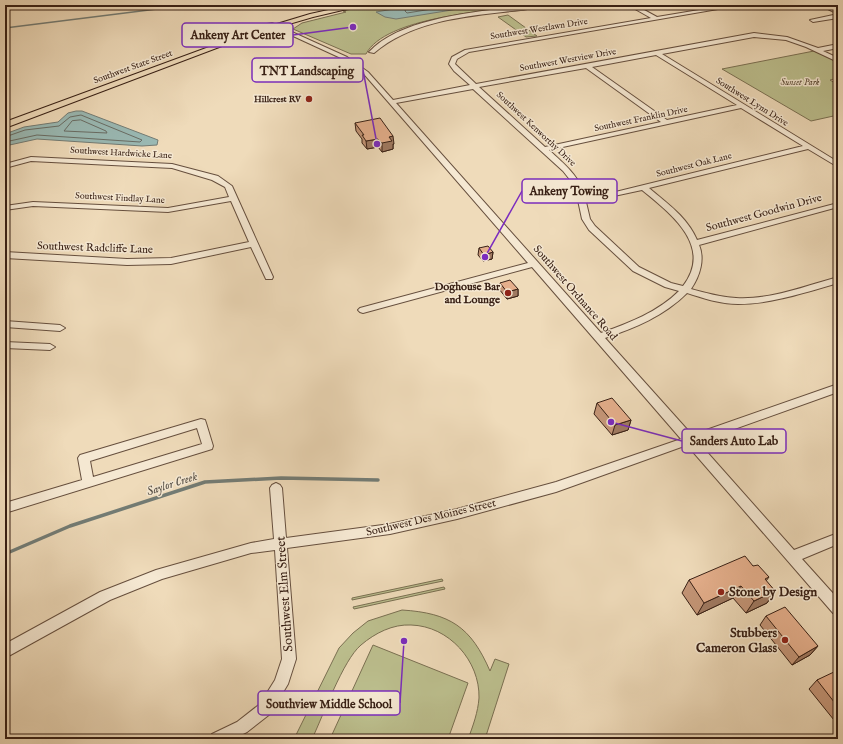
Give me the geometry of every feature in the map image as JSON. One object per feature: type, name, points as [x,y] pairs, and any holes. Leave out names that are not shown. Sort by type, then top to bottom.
[{"type":"main road","name":"Southwest State Street","points":[[5,117],[272,25],[344,5]]},
{"type":"main road","name":"Southwest State Street","points":[[5,125],[272,25],[361,5]]},
{"type":"street","points":[[372,52],[389,37],[410,28],[446,20],[539,5]]},
{"type":"street","points":[[631,5],[656,19]]},
{"type":"street","name":"Southwest Westlawn Drive","points":[[456,70],[453,67],[452,61],[457,55],[466,51],[738,5]]},
{"type":"street","points":[[823,5],[838,12]]},
{"type":"street","points":[[813,20],[838,16]]},
{"type":"street","name":"Southwest Ordnance Road","points":[[272,25],[353,63],[366,73],[838,609]]},
{"type":"street","name":"Southwest Westview Drive","points":[[390,102],[749,36],[765,35],[781,38],[818,50],[838,60]]},
{"type":"street","points":[[818,50],[838,46]]},
{"type":"street","name":"Southwest Lynn Drive","points":[[657,53],[838,165]]},
{"type":"street","points":[[587,66],[667,122]]},
{"type":"street","name":"Southwest Kenworthy Drive","points":[[456,70],[574,178],[579,186],[586,219],[592,228],[626,260],[650,277],[684,290],[714,298],[737,301],[760,300],[789,294],[838,280]]},
{"type":"street","name":"Southwest Franklin Drive","points":[[544,149],[742,106]]},
{"type":"street","name":"Southwest Oak Lane","points":[[583,200],[595,199],[808,147]]},
{"type":"street","name":"Southwest Hardwicke Lane","points":[[5,166],[37,159],[172,166],[200,173],[224,182],[233,198],[269,277]]},
{"type":"street","points":[[598,338],[622,330],[658,314],[669,306],[684,290],[694,276],[697,268],[698,260],[696,243],[682,221],[644,187]]},
{"type":"street","name":"Southwest Findlay Lane","points":[[5,208],[33,204],[168,210],[233,198]]},
{"type":"street","name":"Southwest Goodwin Drive","points":[[696,243],[838,205]]},
{"type":"street","name":"Southwest Radcliffe Lane","points":[[5,254],[128,262],[170,261],[254,244]]},
{"type":"street","points":[[363,310],[534,264]]},
{"type":"street","points":[[5,324],[60,328]]},
{"type":"street","points":[[5,345],[50,347]]},
{"type":"street","name":"Southwest Des Moines Street","points":[[5,651],[105,596],[154,576],[251,548],[390,529],[457,514],[556,487],[838,388]]},
{"type":"street","points":[[5,508],[88,483],[208,446],[201,423],[84,458],[88,483]]},
{"type":"street","name":"Southwest Elm Street","points":[[217,739],[242,727],[265,709],[281,684],[289,659],[282,544],[276,488]]},
{"type":"street","points":[[792,557],[838,538]]},
{"type":"green space","points":[[372,5],[528,5],[465,13],[415,24],[394,32],[377,42],[366,54],[351,54],[293,29],[302,23],[346,12],[343,11]]},
{"type":"green space","points":[[508,15],[537,36],[526,37],[498,17]]},
{"type":"green space","name":"Sunset Park","points":[[814,51],[838,62],[838,78],[830,80],[838,85],[838,115],[811,121],[722,69]]},
{"type":"green space","points":[[442,579],[443,581],[352,600],[352,598]]},
{"type":"green space","points":[[444,587],[445,589],[354,609],[353,607]]},
{"type":"green space","points":[[402,610],[433,615],[446,619],[457,625],[475,643],[490,671],[495,659],[509,664],[485,739],[468,739],[476,714],[479,698],[478,684],[468,659],[460,648],[438,632],[425,627],[404,625],[384,630],[361,645],[354,652],[340,675],[312,739],[294,739],[339,648],[353,633],[368,621]]},
{"type":"green space","points":[[373,645],[468,683],[448,739],[330,739]]},
{"type":"water","points":[[417,5],[483,5],[396,19],[385,17],[376,12]]},
{"type":"water","points":[[82,111],[158,140],[157,145],[142,146],[37,139],[5,146],[5,134],[24,127],[58,122],[68,113]]},
{"type":"building","points":[[380,118],[393,136],[389,137],[392,141],[382,143],[378,139],[366,141],[362,135],[364,135],[355,123]]},
{"type":"building","points":[[488,246],[493,252],[484,255],[479,248]]},
{"type":"building","points":[[510,280],[518,289],[507,292],[500,283]]},
{"type":"building","points":[[612,398],[631,420],[615,425],[597,403]]},
{"type":"building","points":[[745,556],[753,566],[758,565],[769,577],[765,579],[775,591],[754,601],[741,586],[704,603],[689,580]]},
{"type":"building","points":[[785,607],[818,646],[799,657],[766,616]]},
{"type":"building","points":[[836,671],[838,674],[838,707],[817,680]]},
{"type":"waterway","points":[[5,28],[189,5]]},
{"type":"waterway","points":[[307,5],[319,6]]},
{"type":"waterway","name":"Saylor Creek","points":[[5,554],[70,526],[205,482],[281,478],[378,480]]},
{"type":"place","name":"Ankeny Art Center","points":[[353,27]]},
{"type":"place","name":"Hillcrest RV","points":[[309,99]]},
{"type":"place","name":"TNT Landscaping","points":[[377,144]]},
{"type":"place","name":"Ankeny Towing","points":[[485,257]]},
{"type":"place","name":"Doghouse Bar and Lounge","points":[[508,293]]},
{"type":"place","name":"Sanders Auto Lab","points":[[611,422]]},
{"type":"place","name":"Stone by Design","points":[[721,592]]},
{"type":"place","name":"Stubbers Cameron Glass","points":[[785,640]]},
{"type":"place","name":"Southview Middle School","points":[[404,641]]}]
